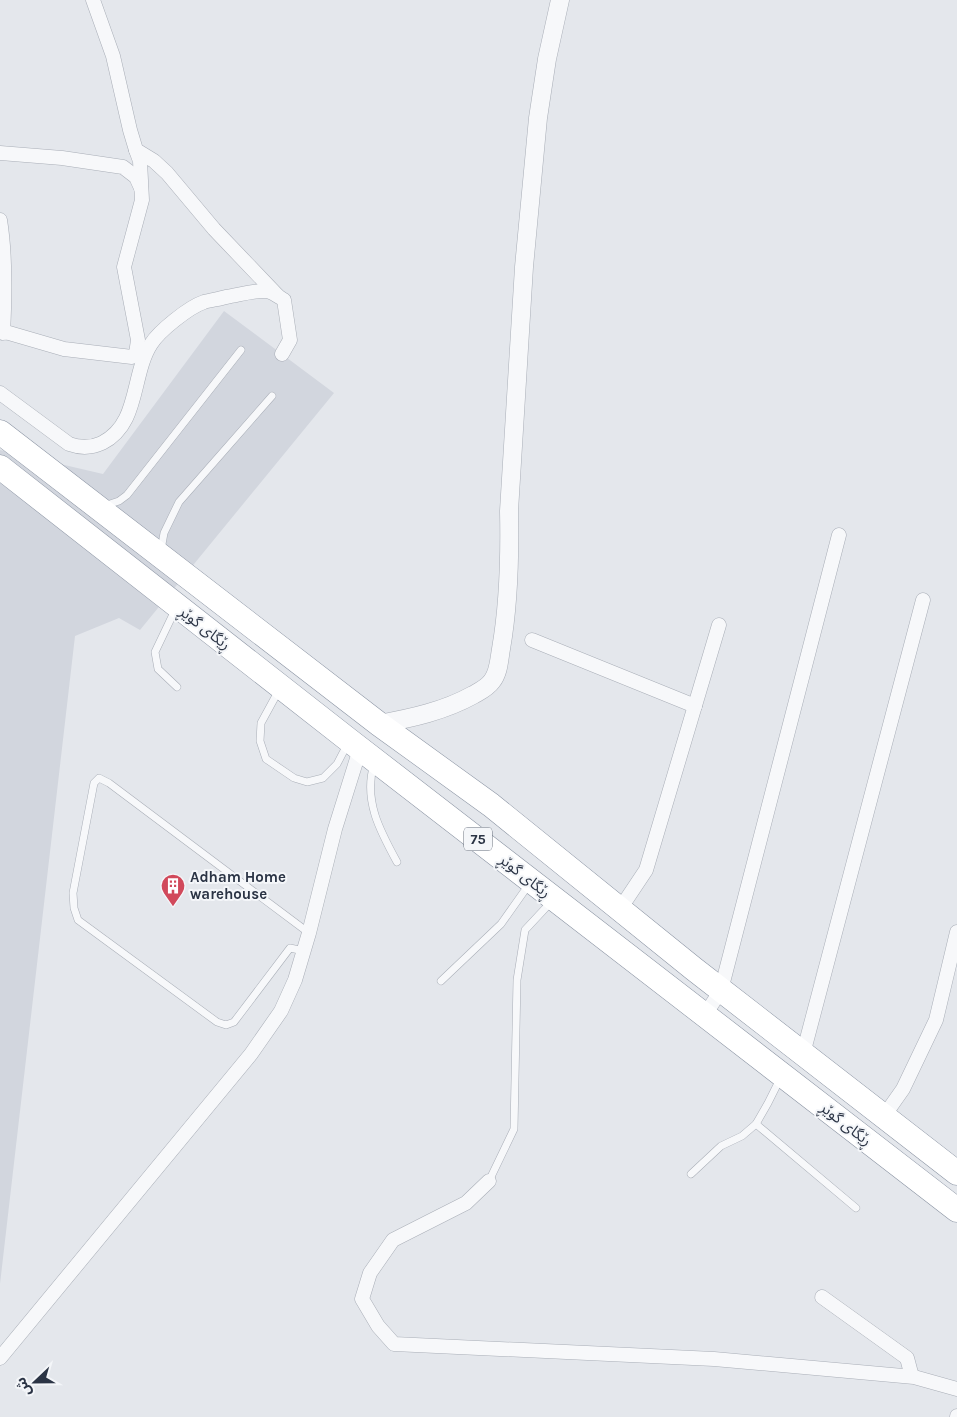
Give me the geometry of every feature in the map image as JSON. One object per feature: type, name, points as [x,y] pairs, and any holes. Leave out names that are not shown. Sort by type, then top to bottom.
[{"type":"highway","name":"ڕێگای گوێڕ","points":[[0,432],[379,724],[491,804],[721,990],[957,1174]]},
{"type":"highway","name":"ڕێگای گوێڕ","points":[[0,467],[362,750],[957,1210]]},
{"type":"street","points":[[0,220],[4,271],[2,332],[64,349],[132,357],[136,354],[138,340],[124,266],[142,200],[140,161],[112,56],[93,0]]},
{"type":"street","points":[[379,724],[435,712],[461,702],[485,688],[492,681],[498,670],[508,590],[509,511],[524,267],[531,189],[544,79],[560,0]]},
{"type":"street","points":[[136,150],[154,161],[167,173],[214,229],[279,297]]},
{"type":"street","points":[[0,153],[62,158],[123,167],[136,177],[142,189]]},
{"type":"street","points":[[0,393],[69,444],[78,447],[96,446],[115,435],[124,422],[137,388],[140,367],[151,344],[185,313],[203,302],[269,291],[284,300],[290,340],[282,354]]},
{"type":"street","points":[[705,1015],[721,990],[839,535]]},
{"type":"street","points":[[803,1054],[923,600]]},
{"type":"street","points":[[620,909],[646,870],[719,625]]},
{"type":"street","points":[[532,640],[695,706]]},
{"type":"street","points":[[0,1358],[251,1054],[281,1011],[295,980],[304,951],[335,830],[362,750]]},
{"type":"street","points":[[884,1116],[903,1089],[936,1020],[957,932]]},
{"type":"street","points":[[489,1181],[466,1203],[393,1240],[370,1273],[362,1299],[378,1326],[394,1344],[714,1359],[909,1376],[957,1389]]},
{"type":"street","points":[[822,1297],[907,1358],[911,1373],[909,1376]]},
{"type":"lane","points":[[99,508],[127,495],[241,350]]},
{"type":"lane","points":[[160,555],[164,533],[179,502],[272,396]]},
{"type":"lane","points":[[177,606],[155,652],[158,669],[177,687]]},
{"type":"lane","points":[[281,687],[261,723],[260,741],[266,759],[294,778],[307,782],[323,778],[337,764],[362,750],[370,777],[371,799],[378,828],[397,862]]},
{"type":"lane","points":[[304,951],[290,948],[234,1022],[226,1025],[217,1022],[78,920],[74,908],[73,893],[94,783],[98,778],[109,783],[309,933]]},
{"type":"lane","points":[[442,981],[500,924],[532,881]]},
{"type":"lane","points":[[489,1181],[514,1129],[517,980],[525,930],[554,899]]},
{"type":"lane","points":[[690,1174],[721,1146],[742,1136],[756,1124],[782,1074]]},
{"type":"lane","points":[[756,1124],[856,1208]]},
{"type":"shaded area","points":[[224,311],[334,393],[140,630],[119,618],[75,636],[0,1284],[0,450],[103,474]]},
{"type":"place","name":"Adham Home warehouse","points":[[173,907]]}]
